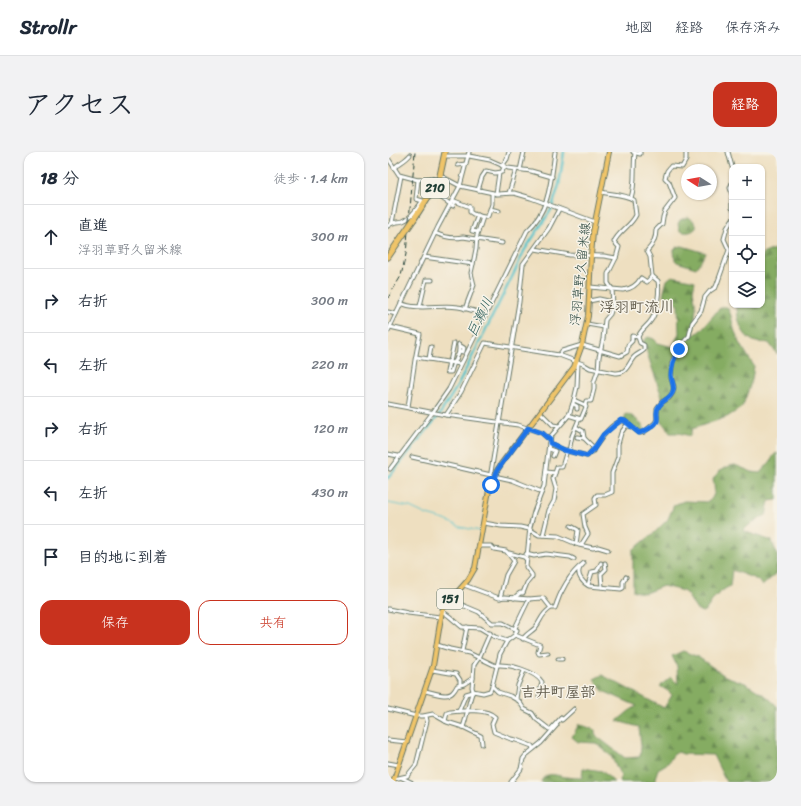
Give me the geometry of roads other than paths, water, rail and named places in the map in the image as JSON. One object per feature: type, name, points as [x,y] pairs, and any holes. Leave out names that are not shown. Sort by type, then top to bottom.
[{"type":"highway","name":"210","points":[[388,257],[440,178],[445,154]]},
{"type":"main road","name":"浮羽草野久留米線","points":[[393,781],[432,670],[438,645],[440,617],[442,611],[464,585],[475,568],[493,475],[570,372],[582,346],[587,324],[591,256],[595,222],[608,152]]},
{"type":"street","points":[[454,201],[470,207],[472,213],[487,217],[499,173],[502,172],[509,152]]},
{"type":"street","points":[[509,193],[524,152]]},
{"type":"street","points":[[390,469],[398,456],[434,412],[459,370],[527,231],[539,216],[545,204],[552,177],[555,152]]},
{"type":"street","points":[[631,198],[633,192],[635,167],[634,152],[640,154],[640,152]]},
{"type":"street","points":[[446,415],[461,392],[485,343],[559,355],[590,368],[618,373],[629,367],[633,358],[644,351],[644,347],[640,343],[638,337],[643,328],[652,320],[659,290],[658,283],[652,276],[650,257],[647,251],[651,247],[656,236],[656,230],[662,224],[665,211],[675,198],[669,182],[665,178],[666,173],[671,166],[682,167],[686,160],[686,152]]},
{"type":"street","points":[[728,152],[731,164]]},
{"type":"street","points":[[445,154],[469,154],[490,160],[503,166],[552,177]]},
{"type":"street","points":[[388,331],[435,232],[450,204],[454,201],[465,172],[469,154]]},
{"type":"street","points":[[394,168],[410,155]]},
{"type":"street","points":[[388,158],[397,173],[401,176],[418,180],[440,178],[460,186],[478,190],[494,193],[509,193],[531,198],[595,222]]},
{"type":"street","points":[[458,165],[466,164]]},
{"type":"street","points":[[478,190],[486,170],[493,173],[499,173]]},
{"type":"street","points":[[392,223],[401,176]]},
{"type":"street","points":[[418,180],[416,199],[425,201]]},
{"type":"street","points":[[585,404],[586,401],[591,401],[594,382],[598,370],[605,319],[610,314],[612,289],[608,283],[608,274],[616,258],[618,247],[614,242],[636,215],[634,200],[631,198],[620,194],[601,192]]},
{"type":"street","points":[[440,198],[450,204]]},
{"type":"street","points":[[388,226],[392,223],[402,221],[413,214],[425,201]]},
{"type":"street","points":[[490,209],[499,211]]},
{"type":"street","points":[[493,475],[519,302],[523,264],[552,224],[559,209]]},
{"type":"street","points":[[478,215],[472,231],[478,232]]},
{"type":"street","points":[[465,309],[474,285],[471,273],[478,232],[483,217]]},
{"type":"street","points":[[388,404],[528,428],[542,433],[550,442],[587,456],[593,451],[603,435],[621,420],[625,421],[640,433],[644,432],[655,424],[657,421],[657,408],[662,402],[669,398],[673,392],[674,387],[671,378],[672,362],[680,346],[690,336],[692,323],[701,311],[705,297],[716,286],[728,254],[729,247],[724,239],[726,228],[729,224]]},
{"type":"street","points":[[435,232],[444,236],[502,243]]},
{"type":"street","points":[[535,249],[570,255],[604,256],[616,258]]},
{"type":"street","points":[[424,257],[473,264]]},
{"type":"street","points":[[590,287],[628,289],[637,285],[641,278],[647,282],[652,276]]},
{"type":"street","points":[[420,306],[426,280],[432,280]]},
{"type":"street","points":[[589,301],[599,299],[612,302]]},
{"type":"street","points":[[401,303],[420,306],[458,307],[486,315]]},
{"type":"street","points":[[388,312],[396,314]]},
{"type":"street","points":[[587,324],[604,327]]},
{"type":"street","points":[[390,327],[420,334],[408,407]]},
{"type":"street","points":[[559,355],[562,351],[582,346],[620,356],[627,352],[628,344],[632,341],[632,336],[638,337]]},
{"type":"street","points":[[452,362],[454,343]]},
{"type":"street","points":[[452,362],[459,351],[459,344]]},
{"type":"street","points":[[429,360],[431,347]]},
{"type":"street","points":[[416,357],[460,364]]},
{"type":"street","points":[[459,370],[458,368],[460,364],[464,360]]},
{"type":"street","points":[[514,598],[523,592],[527,583],[532,577],[526,567],[526,554],[530,533],[529,529],[542,492],[551,436],[568,415],[573,404],[577,387],[578,362],[576,361]]},
{"type":"street","points":[[574,400],[585,404]]},
{"type":"street","points":[[573,404],[577,406],[577,409]]},
{"type":"street","points":[[543,536],[549,510],[554,501],[556,489],[553,480],[555,473],[557,467],[562,467],[576,426],[579,419],[582,420],[586,407],[585,404]]},
{"type":"street","points":[[540,412],[552,425],[559,426]]},
{"type":"street","points":[[568,415],[579,419]]},
{"type":"street","points":[[576,426],[583,431],[584,438]]},
{"type":"street","points":[[581,545],[588,534],[585,527],[583,514],[596,505],[595,498],[597,495],[605,495],[612,492],[612,473],[618,457],[618,444],[622,431],[626,426],[630,426]]},
{"type":"street","points":[[577,437],[584,438],[593,447],[593,451]]},
{"type":"street","points":[[549,449],[555,451],[553,456]]},
{"type":"street","points":[[388,454],[398,456]]},
{"type":"street","points":[[412,457],[512,480],[542,492]]},
{"type":"street","points":[[546,472],[555,473]]},
{"type":"street","points":[[484,523],[501,526],[517,526],[529,529],[543,536],[558,536],[576,544],[594,548],[598,546],[608,550]]},
{"type":"street","points":[[571,526],[578,530],[576,544]]},
{"type":"street","points":[[480,546],[491,546],[494,549],[506,551],[514,561],[506,574],[500,598]]},
{"type":"street","points":[[509,554],[524,557],[527,560]]},
{"type":"street","points":[[526,554],[534,556],[546,554],[570,557],[574,559]]},
{"type":"street","points":[[523,639],[534,629],[544,612],[551,608],[555,608],[560,592],[580,565],[584,563],[579,570],[580,576],[584,583],[588,586],[622,589],[622,584],[626,577]]},
{"type":"street","points":[[588,586],[592,572],[596,571],[603,563],[606,569],[601,574],[602,587]]},
{"type":"street","points":[[464,585],[500,598],[541,598],[544,599],[551,608]]},
{"type":"street","points":[[453,597],[460,604],[479,612],[492,623],[503,623],[515,628]]},
{"type":"street","points":[[459,711],[466,694],[473,691],[482,693],[490,690],[500,654],[507,641],[515,635],[515,628],[529,599]]},
{"type":"street","points":[[388,609],[440,617]]},
{"type":"street","points":[[442,611],[462,627],[477,628],[507,641]]},
{"type":"street","points":[[462,651],[467,627]]},
{"type":"street","points":[[464,727],[469,711],[469,701],[473,691],[474,665],[490,633]]},
{"type":"street","points":[[515,635],[540,645],[539,654],[548,653]]},
{"type":"street","points":[[438,645],[479,657],[497,666],[513,667],[530,672],[542,681],[539,696]]},
{"type":"street","points":[[432,670],[456,674],[460,680],[460,685]]},
{"type":"street","points":[[516,699],[518,685],[524,671]]},
{"type":"street","points":[[425,691],[450,694],[457,686],[464,684],[473,678]]},
{"type":"street","points":[[492,686],[498,692],[516,699],[524,709],[534,714],[536,719],[549,729],[551,729],[561,718],[562,719]]},
{"type":"street","points":[[388,709],[416,716],[433,714],[445,722],[464,727],[481,736],[482,744]]},
{"type":"street","points":[[511,782],[521,769],[523,759],[562,719],[574,709]]},
{"type":"street","points":[[445,722],[448,712],[475,711],[495,716],[492,724],[494,732],[532,746],[533,749]]},
{"type":"street","points":[[393,781],[409,774],[417,761],[423,742],[423,734],[427,721],[426,716]]},
{"type":"street","points":[[388,740],[407,742]]},
{"type":"street","points":[[388,763],[399,765]]},
{"type":"street","points":[[402,778],[411,782]]},
{"type":"waterway","name":"巨瀬川","points":[[388,478],[440,414],[458,385],[524,251],[551,210],[559,185],[564,152]]},
{"type":"waterway","points":[[388,503],[410,507],[460,527],[480,531]]},
{"type":"railway","points":[[388,298],[401,276],[406,254],[415,152]]},
{"type":"district","name":"浮羽町流川","points":[[637,307]]},
{"type":"district","name":"吉井町屋部","points":[[558,692]]}]
